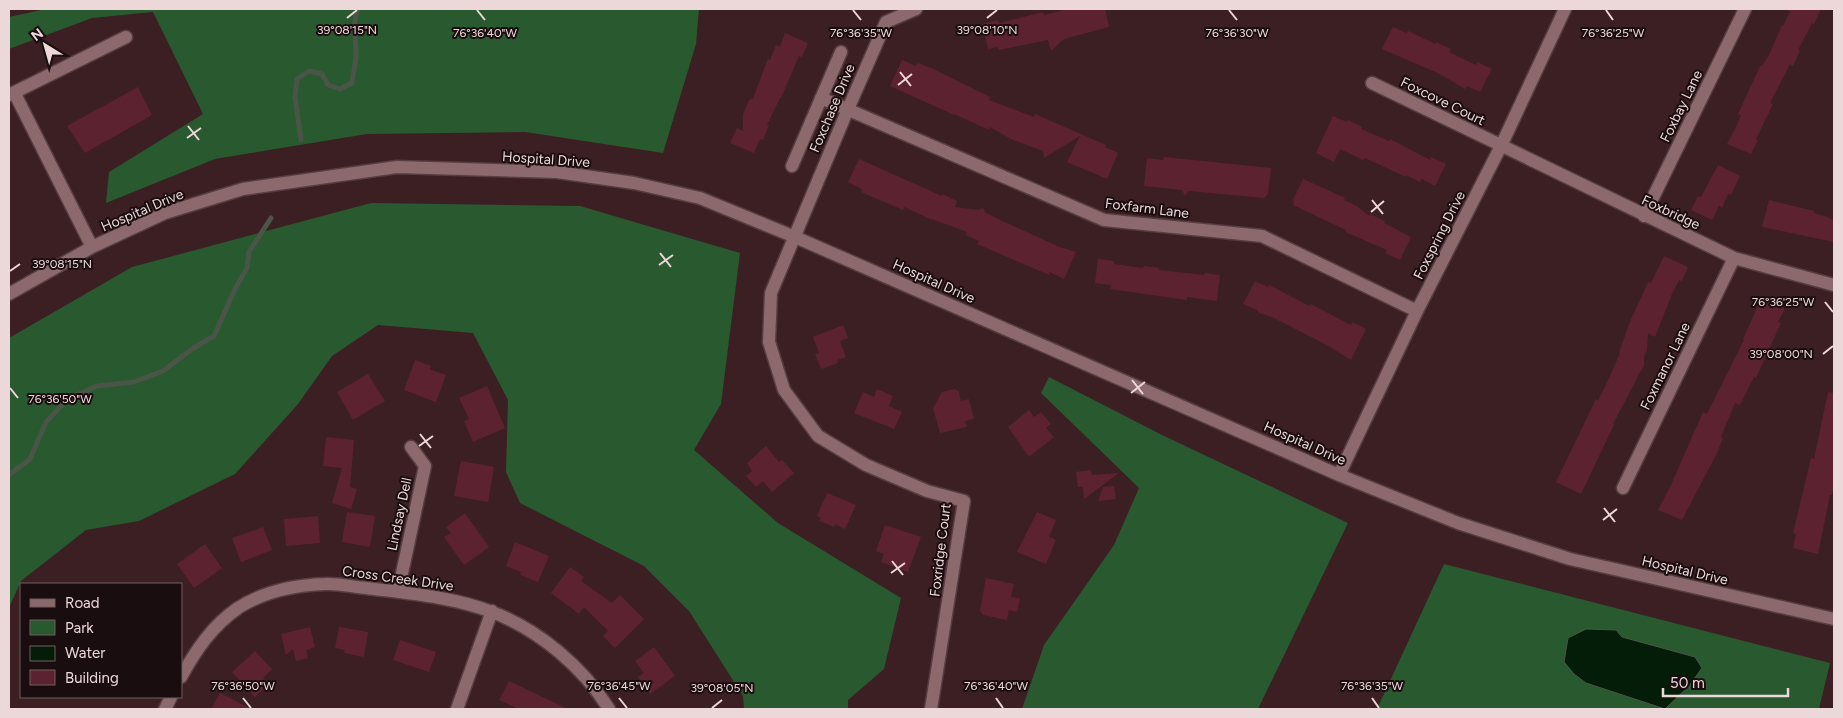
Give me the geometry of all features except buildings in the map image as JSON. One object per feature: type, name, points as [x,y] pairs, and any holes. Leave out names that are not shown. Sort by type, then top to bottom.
[{"type":"street","name":"Foxchase Drive","points":[[795,236],[886,22],[916,9]]},
{"type":"street","name":"Foxspring Drive","points":[[1338,475],[1416,312],[1502,146],[1565,9]]},
{"type":"street","name":"Foxbay Lane","points":[[1644,216],[1745,9]]},
{"type":"street","points":[[92,247],[12,95],[126,37]]},
{"type":"street","points":[[792,166],[841,52]]},
{"type":"street","name":"Foxcove Court","points":[[1372,83],[1502,146]]},
{"type":"street","name":"Foxfarm Lane","points":[[822,98],[1104,220],[1262,236],[1416,312]]},
{"type":"street","name":"Foxbridge","points":[[1502,146],[1734,258],[1834,285]]},
{"type":"street","name":"Hospital Drive","points":[[9,294],[92,247],[165,213],[243,189],[398,167],[557,172],[634,183],[700,198],[795,236],[1338,475],[1458,523],[1570,559],[1834,619]]},
{"type":"street","name":"Foxridge Court","points":[[795,236],[771,293],[769,342],[784,390],[818,436],[866,466],[927,492],[964,501],[931,709]]},
{"type":"street","name":"Foxmanor Lane","points":[[1623,488],[1734,258]]},
{"type":"street","name":"Lindsay Dell","points":[[398,592],[425,466],[411,447]]},
{"type":"street","name":"Cross Creek Drive","points":[[182,675],[196,649],[217,626],[239,608],[263,596],[289,588],[326,584],[398,592],[461,602],[492,612],[528,630],[559,651],[600,694],[609,709]]},
{"type":"street","points":[[457,709],[492,612]]},
{"type":"green space","points":[[46,9],[699,9],[696,44],[663,153],[525,132],[367,134],[215,159],[106,203],[109,172],[203,114],[153,12],[92,18],[9,49],[9,17]]},
{"type":"green space","points":[[371,203],[580,206],[740,253],[721,404],[694,450],[778,523],[901,598],[884,669],[848,700],[848,709],[744,709],[743,696],[689,611],[644,566],[520,503],[506,472],[508,400],[473,333],[378,325],[332,356],[298,404],[235,474],[139,521],[86,530],[21,581],[9,608],[9,338],[132,267]]},
{"type":"green space","points":[[1049,377],[1162,435],[1348,523],[1258,709],[1022,709],[1044,645],[1114,545],[1139,488],[1041,393]]},
{"type":"green space","points":[[1444,564],[1830,663],[1819,709],[1377,709]]},
{"type":"water","points":[[1586,629],[1616,630],[1622,637],[1695,657],[1702,668],[1689,686],[1665,709],[1586,683],[1574,674],[1564,662],[1568,638]]},
{"type":"waterway","points":[[301,140],[295,97],[297,79],[309,71],[322,74],[328,85],[340,89],[352,83],[356,58],[355,21],[358,9]]},
{"type":"waterway","points":[[9,475],[30,459],[46,422],[68,399],[97,386],[134,382],[163,371],[192,349],[214,336],[236,287],[247,268],[249,252],[271,218]]}]
